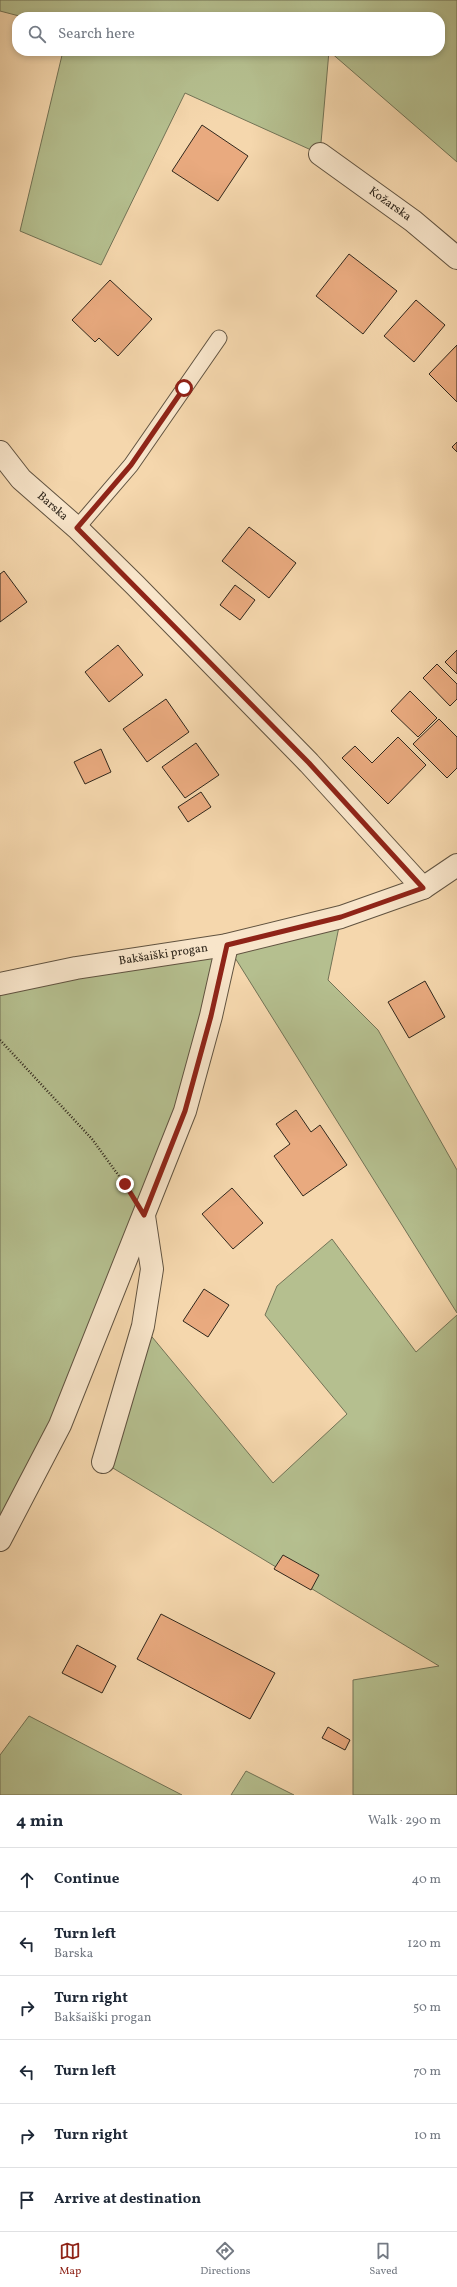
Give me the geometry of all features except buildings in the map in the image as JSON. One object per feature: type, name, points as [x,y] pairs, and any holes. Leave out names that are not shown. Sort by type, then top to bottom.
[{"type":"street","name":"Kožarska","points":[[320,154],[413,221],[457,258]]},
{"type":"street","name":"Barska","points":[[0,452],[20,479],[77,528],[309,763],[423,888]]},
{"type":"street","name":"Bakšaiški progan","points":[[0,984],[76,968],[227,945],[341,917],[423,888],[457,866]]},
{"type":"street","points":[[0,1540],[60,1426],[185,1111],[211,1016],[227,945]]},
{"type":"street","points":[[103,1462],[143,1326],[152,1269],[144,1215]]},
{"type":"lane","points":[[77,528],[131,465],[219,338]]},
{"type":"path","points":[[0,1040],[92,1139],[125,1184],[144,1215]]},
{"type":"green space","points":[[0,0],[457,0],[457,162],[335,56],[445,56],[445,12],[12,12],[12,14],[0,11]]},
{"type":"green space","points":[[62,56],[329,56],[320,154],[185,93],[101,265],[20,231]]},
{"type":"green space","points":[[341,917],[328,980],[378,1030],[457,1170],[457,1313],[227,945],[185,1111],[0,1540],[0,984]]},
{"type":"green space","points":[[332,1239],[416,1352],[457,1315],[457,1795],[353,1795],[353,1680],[439,1666],[103,1462],[143,1326],[273,1483],[347,1414],[265,1315],[277,1286]]},
{"type":"green space","points":[[29,1716],[182,1795],[0,1795],[0,1755]]},
{"type":"green space","points":[[246,1771],[294,1795],[231,1795]]},
{"type":"route","points":[[125,1184],[144,1215],[185,1111],[211,1016],[227,945],[341,917],[423,888],[309,763],[135,585],[77,528],[131,465],[184,388]]}]
